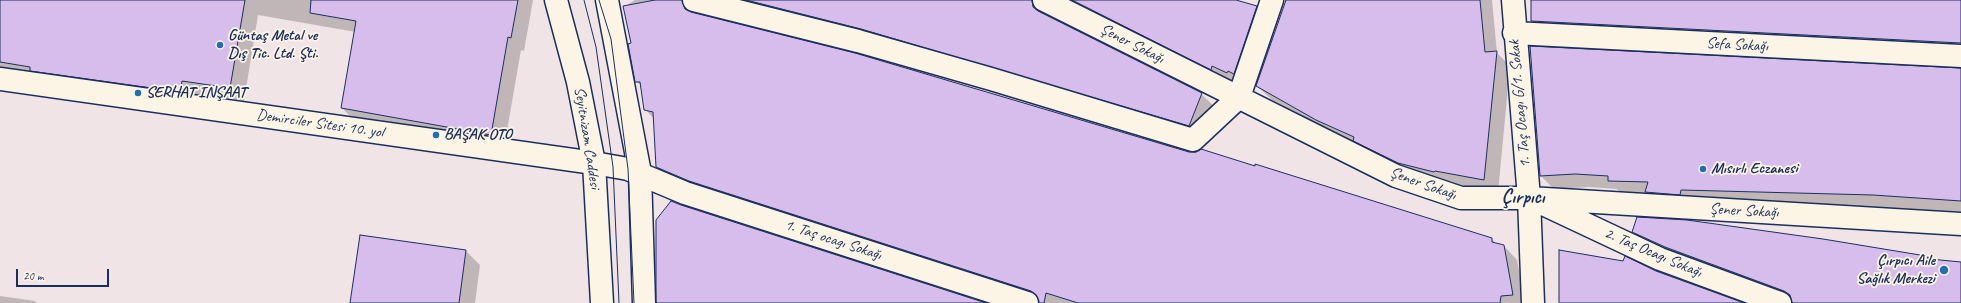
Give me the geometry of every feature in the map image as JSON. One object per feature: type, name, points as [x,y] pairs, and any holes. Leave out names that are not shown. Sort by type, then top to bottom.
[{"type":"street","name":"Seyitnizam Caddesi","points":[[556,0],[578,82],[594,163],[602,303]]},
{"type":"street","points":[[607,0],[640,173],[644,303]]},
{"type":"street","points":[[694,0],[858,41],[991,79],[1193,140],[1239,97],[1272,0]]},
{"type":"street","name":"Şener Sokağı","points":[[1044,0],[1396,176],[1461,198],[1529,198],[1961,224]]},
{"type":"street","name":"1. Taş Ocagı G/1. Sokak","points":[[1513,0],[1514,33],[1529,198],[1533,303]]},
{"type":"street","name":"Sefa Sokağı","points":[[1514,33],[1961,56]]},
{"type":"street","name":"Demirciler Sitesi 10. yol","points":[[0,79],[594,163],[640,173]]},
{"type":"street","name":"1. Taş ocagı Sokağı","points":[[640,173],[685,193],[1021,302]]},
{"type":"street","name":"2. Taş Ocagı Sokağı","points":[[1529,198],[1660,259],[1780,303]]},
{"type":"building","points":[[0,0],[245,0],[230,88],[182,81],[180,92],[30,71],[30,67],[0,62]]},
{"type":"building","points":[[311,0],[518,0],[511,38],[508,37],[491,135],[341,108],[356,21],[310,13]]},
{"type":"building","points":[[655,0],[682,0],[685,9],[691,12],[855,53],[1189,152],[1196,152],[1201,149],[1255,166],[1255,164],[1492,238],[1492,242],[1504,245],[1513,295],[1501,296],[1500,303],[1078,303],[1046,293],[1044,303],[1039,303],[1036,295],[1031,291],[689,181],[656,167],[653,112],[644,110],[640,82],[635,82],[628,44],[631,43],[623,6]]},
{"type":"building","points":[[746,0],[1032,0],[1033,7],[1038,11],[1202,93],[1189,126],[861,29]]},
{"type":"building","points":[[1072,0],[1236,0],[1257,6],[1234,74],[1228,71],[1227,73],[1212,66],[1211,70]]},
{"type":"building","points":[[1286,0],[1480,0],[1485,52],[1497,51],[1484,180],[1434,172],[1398,163],[1353,141],[1354,137],[1316,120],[1256,86]]},
{"type":"building","points":[[1531,0],[1961,0],[1961,43],[1531,21]]},
{"type":"building","points":[[1530,46],[1961,68],[1961,201],[1873,195],[1681,190],[1680,195],[1645,192],[1648,182],[1608,181],[1608,176],[1575,174],[1540,176]]},
{"type":"building","points":[[671,201],[986,303],[656,303],[656,220]]},
{"type":"building","points":[[1637,217],[1687,220],[1823,239],[1920,255],[1920,258],[1961,262],[1961,303],[1792,303],[1790,295],[1784,291],[1665,247],[1632,232]]},
{"type":"building","points":[[360,235],[466,250],[459,303],[350,303]]},
{"type":"building","points":[[1559,250],[1623,261],[1625,256],[1656,271],[1744,303],[1559,303]]},
{"type":"tram line","points":[[584,0],[596,47],[613,167],[619,303]]},
{"type":"tram line","points":[[599,0],[611,39],[628,169],[634,303]]},
{"type":"place","name":"Güntaş Metal ve Dış Tic. Ltd. Şti.","points":[[220,45]]},
{"type":"place","name":"SERHAT INŞAAT","points":[[138,93]]},
{"type":"place","name":"BAŞAK OTO","points":[[436,135]]},
{"type":"place","name":"Mısırlı Eczanesi","points":[[1703,169]]},
{"type":"place","name":"Çırpıcı Aile Sağlık Merkezi","points":[[1944,270]]},
{"type":"district","name":"Çırpıcı","points":[[1523,198]]}]
